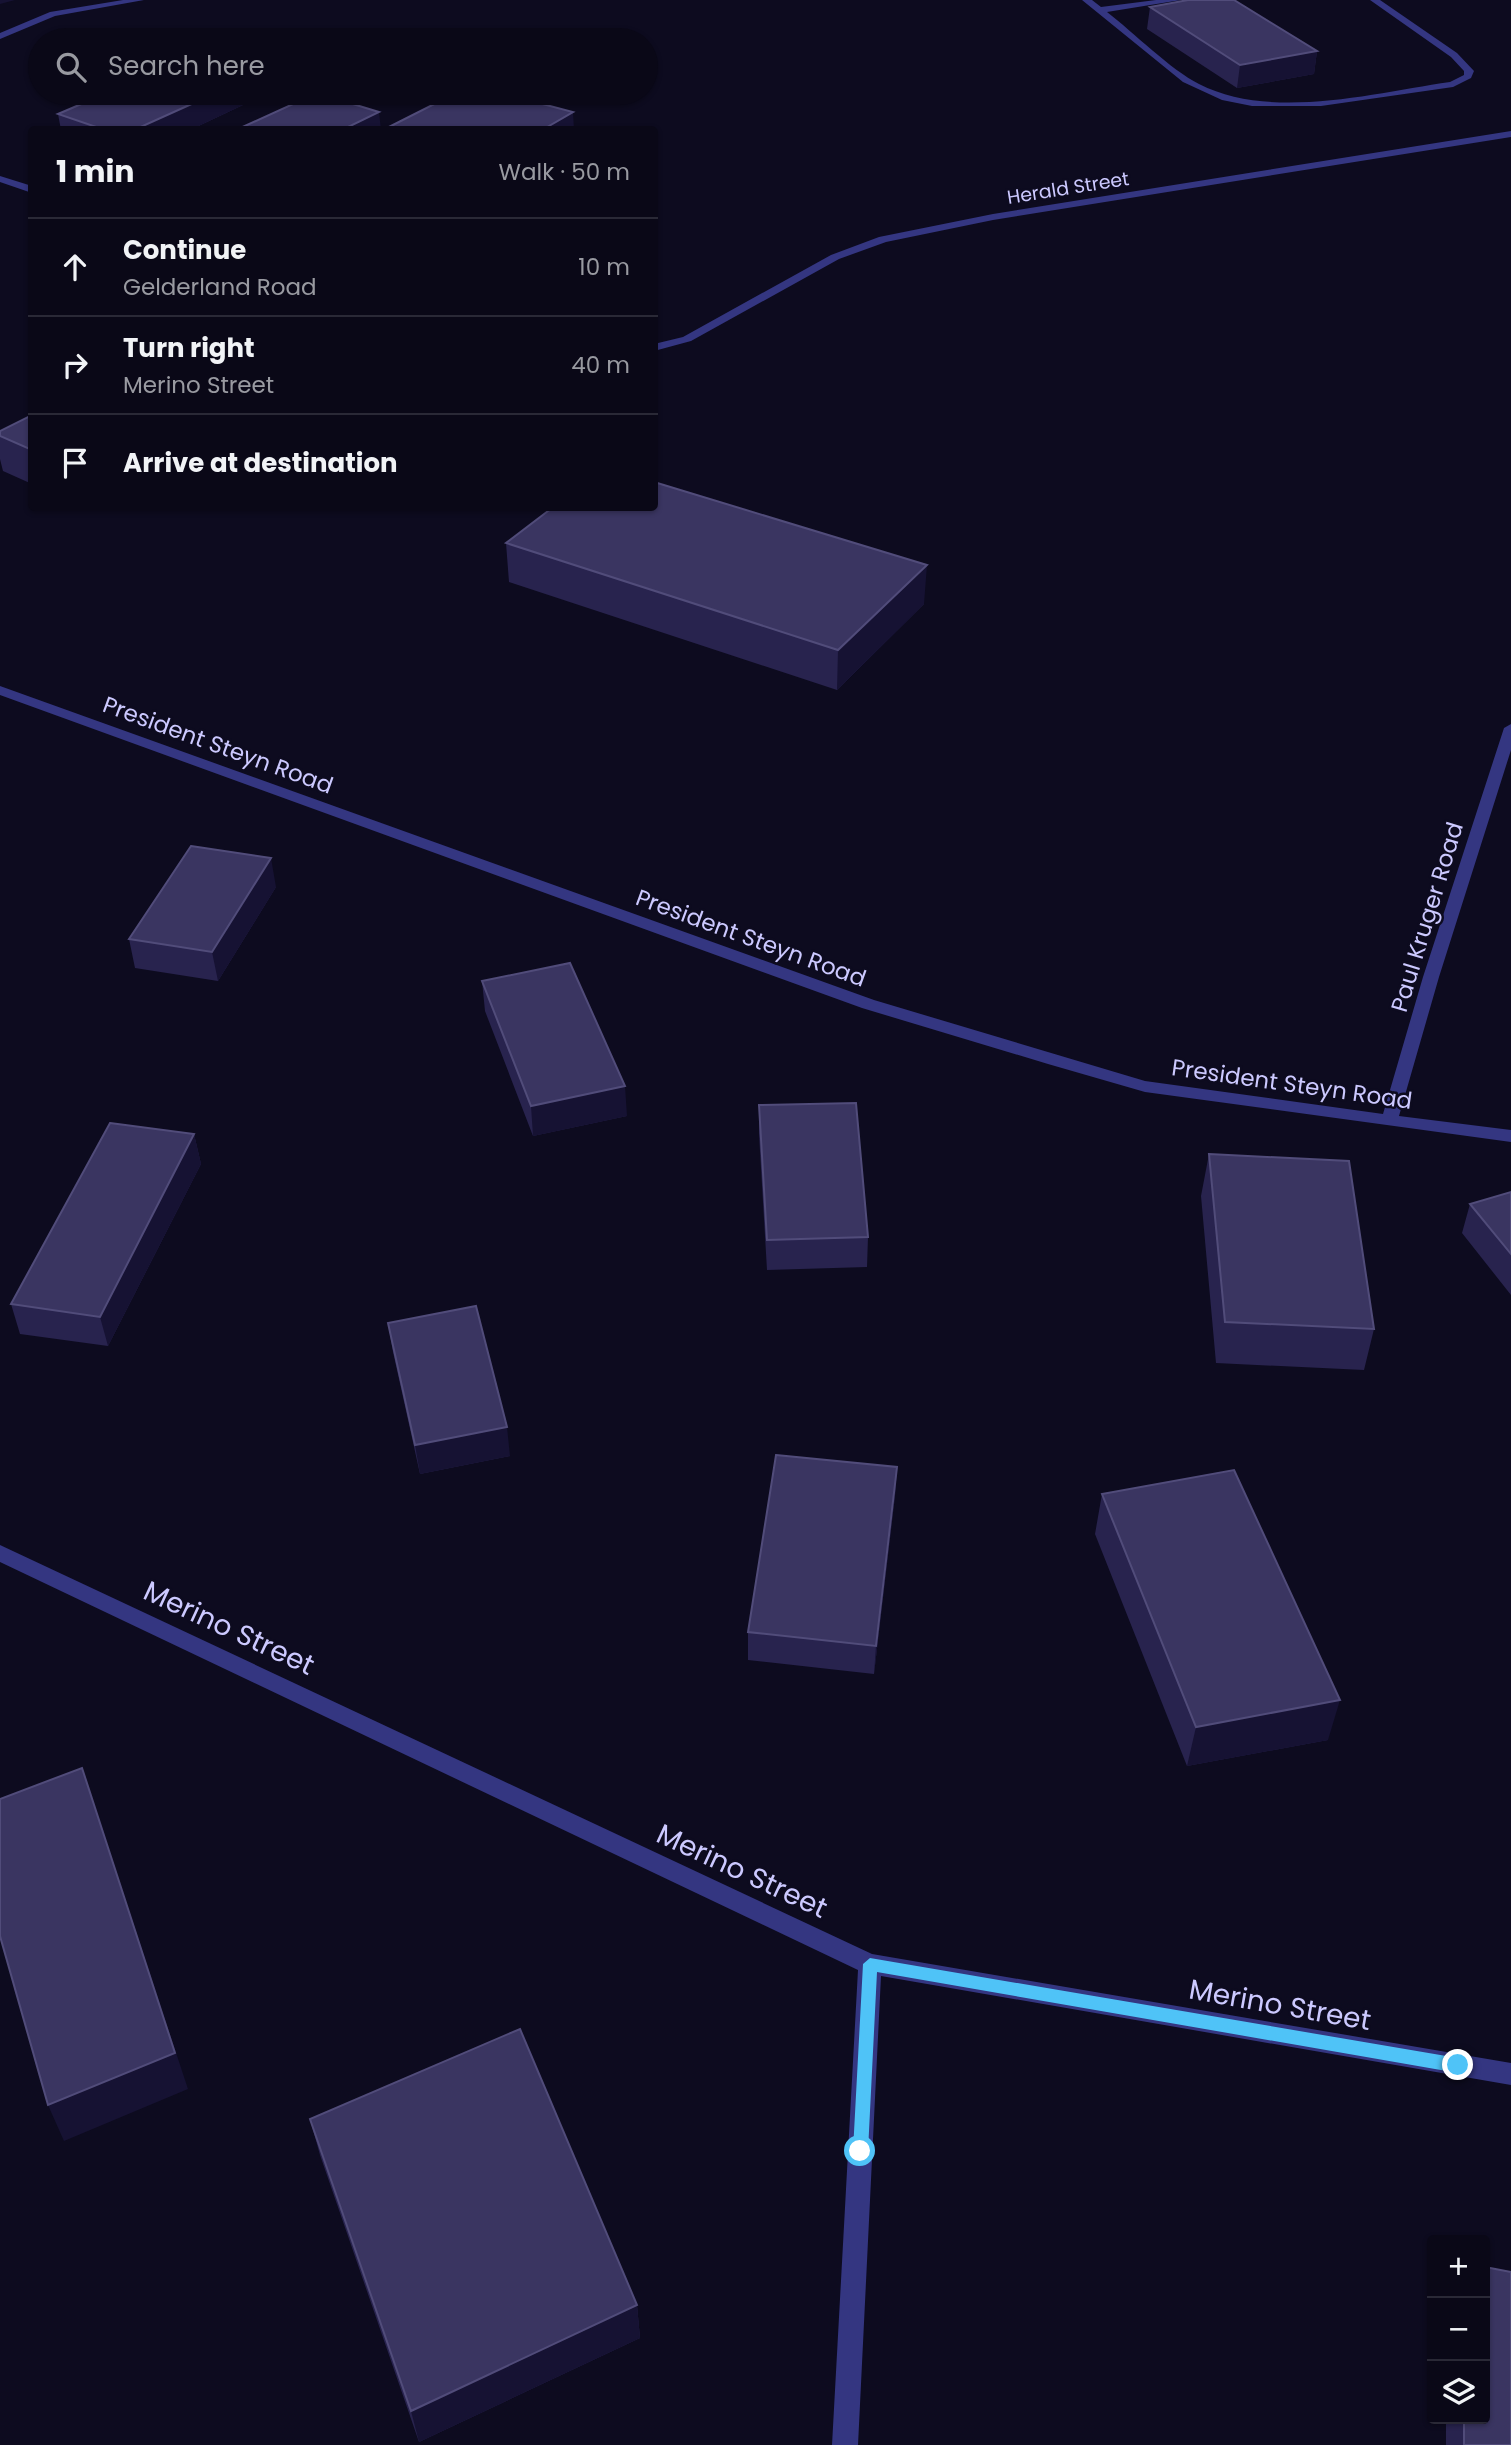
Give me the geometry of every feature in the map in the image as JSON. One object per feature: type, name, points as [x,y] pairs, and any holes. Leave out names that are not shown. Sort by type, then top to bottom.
[{"type":"street","points":[[0,36],[53,15],[141,0]]},
{"type":"street","points":[[1086,0],[1192,85],[1221,98],[1239,102],[1283,106],[1314,103],[1453,84],[1468,76],[1466,65],[1454,55],[1374,0]]},
{"type":"street","points":[[1099,10],[1177,0]]},
{"type":"street","name":"Herald Street","points":[[658,347],[687,340],[835,257],[883,239],[993,217],[1511,134]]},
{"type":"street","points":[[0,179],[28,189]]},
{"type":"street","name":"President Steyn Road","points":[[0,690],[867,1004],[1145,1086],[1511,1136]]},
{"type":"street","name":"Paul Kruger Road","points":[[1389,1120],[1431,977],[1511,728]]},
{"type":"street","name":"Merino Street","points":[[0,1553],[870,1964],[1511,2074]]},
{"type":"street","points":[[845,2445],[870,1964]]},
{"type":"building","points":[[1188,0],[1234,0],[1317,51],[1240,65],[1150,7]]},
{"type":"building","points":[[79,105],[189,105],[143,126],[93,126],[58,114]]},
{"type":"building","points":[[291,105],[356,105],[379,112],[350,126],[245,126]]},
{"type":"building","points":[[432,105],[546,105],[573,112],[549,126],[391,126]]},
{"type":"building","points":[[28,417],[28,448],[0,436],[0,431]]},
{"type":"building","points":[[658,483],[927,565],[838,650],[506,543],[548,511],[658,511]]},
{"type":"building","points":[[191,846],[271,858],[212,952],[129,939]]},
{"type":"building","points":[[570,963],[625,1086],[531,1106],[482,981]]},
{"type":"building","points":[[856,1103],[868,1237],[767,1240],[759,1105]]},
{"type":"building","points":[[110,1123],[194,1134],[100,1317],[11,1304]]},
{"type":"building","points":[[1209,1154],[1349,1161],[1374,1329],[1225,1322]]},
{"type":"building","points":[[1511,1192],[1511,1254],[1470,1204]]},
{"type":"building","points":[[476,1306],[507,1427],[415,1445],[388,1323]]},
{"type":"building","points":[[776,1455],[897,1467],[876,1646],[748,1632]]},
{"type":"building","points":[[1234,1470],[1340,1700],[1196,1727],[1102,1494]]},
{"type":"building","points":[[82,1768],[175,2053],[48,2105],[0,1936],[0,1799]]},
{"type":"building","points":[[520,2029],[637,2305],[411,2411],[310,2119]]},
{"type":"building","points":[[1490,2268],[1511,2272],[1511,2445],[1464,2445],[1464,2424],[1490,2424]]},
{"type":"route","points":[[860,2151],[870,1964],[1458,2065]]}]
